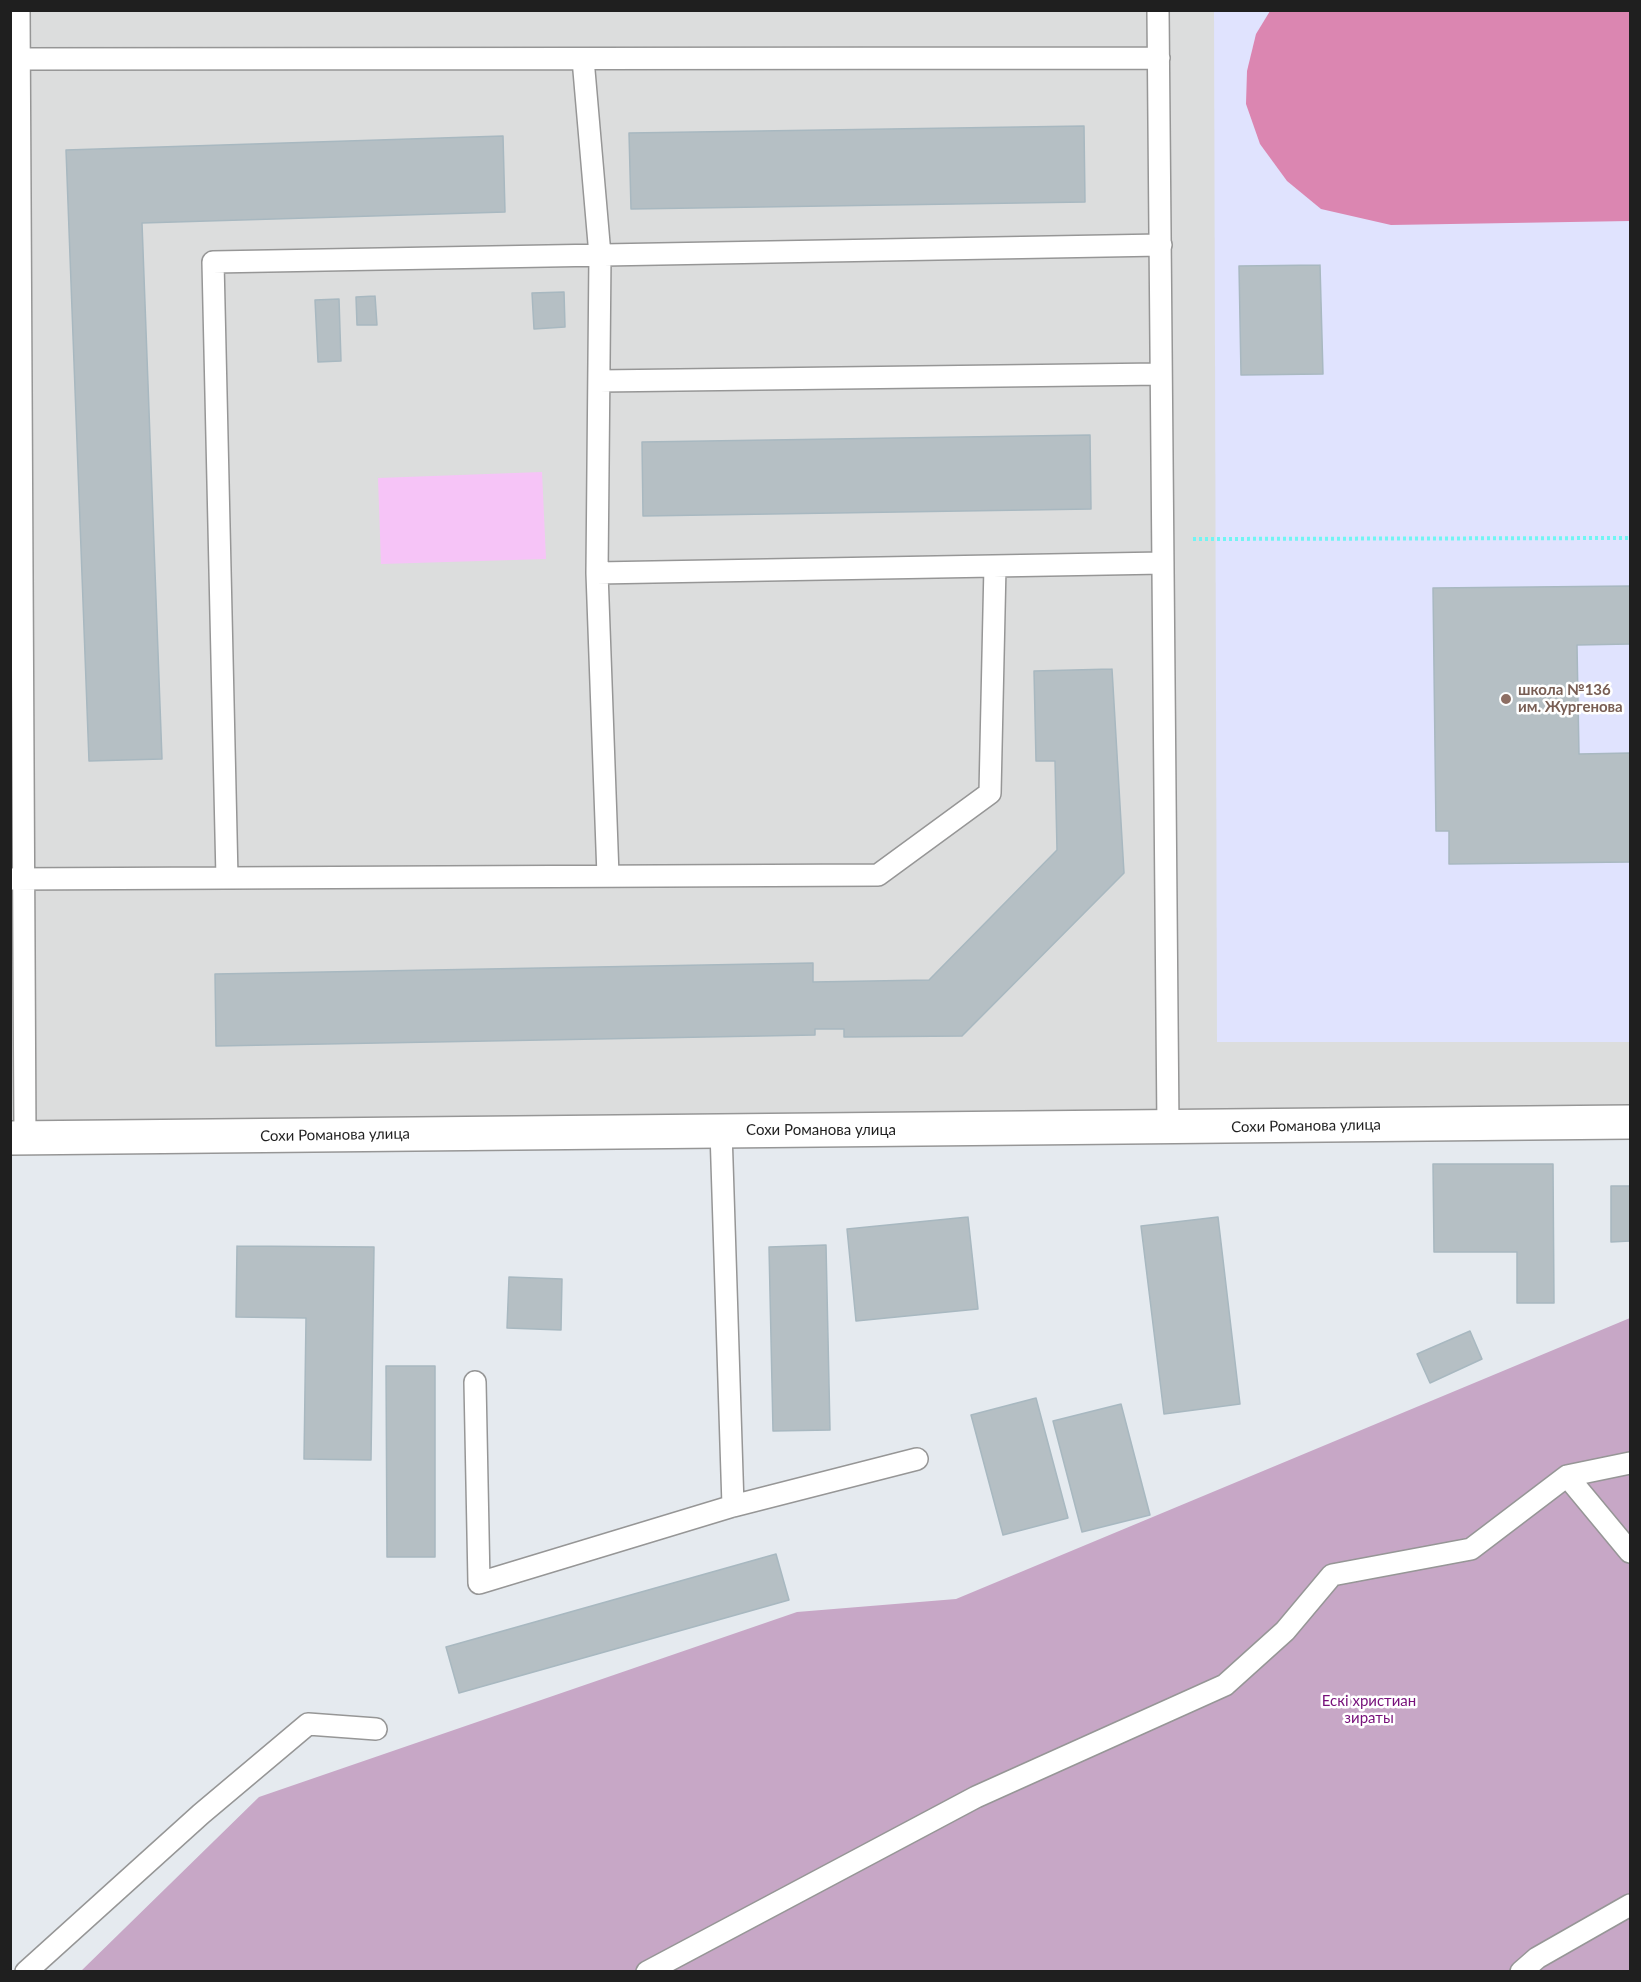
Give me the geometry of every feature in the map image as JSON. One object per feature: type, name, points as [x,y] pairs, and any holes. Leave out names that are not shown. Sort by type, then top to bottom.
[{"type":"street","name":"Сохи Романова улица","points":[[18,1138],[1630,1122]]},
{"type":"lane","points":[[18,1138],[15,59],[19,10]]},
{"type":"lane","points":[[1158,10],[1168,1128]]},
{"type":"lane","points":[[15,59],[1159,58]]},
{"type":"lane","points":[[583,59],[600,255],[597,573],[608,876]]},
{"type":"lane","points":[[227,878],[213,262],[1161,245]]},
{"type":"lane","points":[[599,381],[1161,374]]},
{"type":"lane","points":[[597,573],[1163,563]]},
{"type":"lane","points":[[17,879],[878,875],[990,793],[995,566]]},
{"type":"lane","points":[[721,1131],[733,1506]]},
{"type":"lane","points":[[476,1382],[478,1583],[733,1506],[916,1459]]},
{"type":"lane","points":[[647,1971],[976,1797],[1225,1685],[1285,1631],[1332,1575],[1471,1549],[1567,1476],[1630,1463]]},
{"type":"lane","points":[[1567,1476],[1630,1552]]},
{"type":"lane","points":[[26,1971],[201,1814],[308,1724],[376,1729]]},
{"type":"lane","points":[[1521,1971],[1538,1958],[1630,1905]]},
{"type":"path","points":[[1163,540],[1630,538]]},
{"type":"shaded area","points":[[11,11],[1630,11],[1630,1122],[11,1137]]},
{"type":"shaded area","points":[[1214,11],[1630,11],[1630,1042],[1217,1042]]},
{"type":"shaded area","points":[[1270,11],[1630,11],[1630,221],[1391,225],[1321,209],[1287,181],[1260,144],[1246,104],[1247,71],[1256,34]]},
{"type":"shaded area","points":[[542,472],[546,559],[381,564],[378,478]]},
{"type":"green space","name":"Ескі христиан зираты","points":[[1630,1318],[1630,1971],[80,1972],[259,1797],[797,1612],[956,1599]]},
{"type":"building","points":[[1084,126],[1085,202],[631,209],[629,133]]},
{"type":"building","points":[[503,136],[505,212],[142,223],[162,759],[89,761],[66,150]]},
{"type":"building","points":[[1320,265],[1323,374],[1241,375],[1239,266]]},
{"type":"building","points":[[564,292],[565,327],[534,329],[532,293]]},
{"type":"building","points":[[375,296],[377,325],[357,325],[356,297]]},
{"type":"building","points":[[339,299],[341,361],[318,362],[315,300]]},
{"type":"building","points":[[1090,435],[1091,509],[643,516],[642,442]]},
{"type":"building","name":"школа №136 им. Жургенова","points":[[1630,586],[1630,644],[1577,645],[1579,754],[1630,753],[1630,862],[1449,864],[1449,831],[1436,831],[1433,588]]},
{"type":"building","points":[[1112,669],[1124,873],[962,1036],[844,1037],[844,1029],[815,1029],[815,1035],[216,1046],[215,974],[813,963],[813,982],[929,980],[1057,850],[1055,761],[1036,761],[1034,671]]},
{"type":"building","points":[[1433,1164],[1553,1164],[1554,1303],[1517,1303],[1517,1252],[1434,1252]]},
{"type":"building","points":[[1611,1186],[1630,1186],[1630,1241],[1611,1242]]},
{"type":"building","points":[[968,1217],[978,1309],[856,1321],[847,1229]]},
{"type":"building","points":[[1218,1217],[1240,1404],[1164,1414],[1141,1226]]},
{"type":"building","points":[[826,1245],[830,1430],[773,1431],[769,1247]]},
{"type":"building","points":[[237,1246],[374,1247],[371,1460],[304,1459],[306,1318],[236,1317]]},
{"type":"building","points":[[509,1277],[562,1279],[561,1330],[507,1328]]},
{"type":"building","points":[[1470,1331],[1482,1359],[1430,1383],[1417,1354]]},
{"type":"building","points":[[386,1366],[435,1366],[435,1557],[387,1557]]},
{"type":"building","points":[[1036,1398],[1068,1518],[1003,1535],[971,1415]]},
{"type":"building","points":[[1121,1404],[1150,1515],[1082,1532],[1053,1421]]},
{"type":"building","points":[[776,1554],[789,1600],[459,1693],[446,1647]]},
{"type":"place","name":"школа №136 им. Жургенова","points":[[1506,699]]}]
